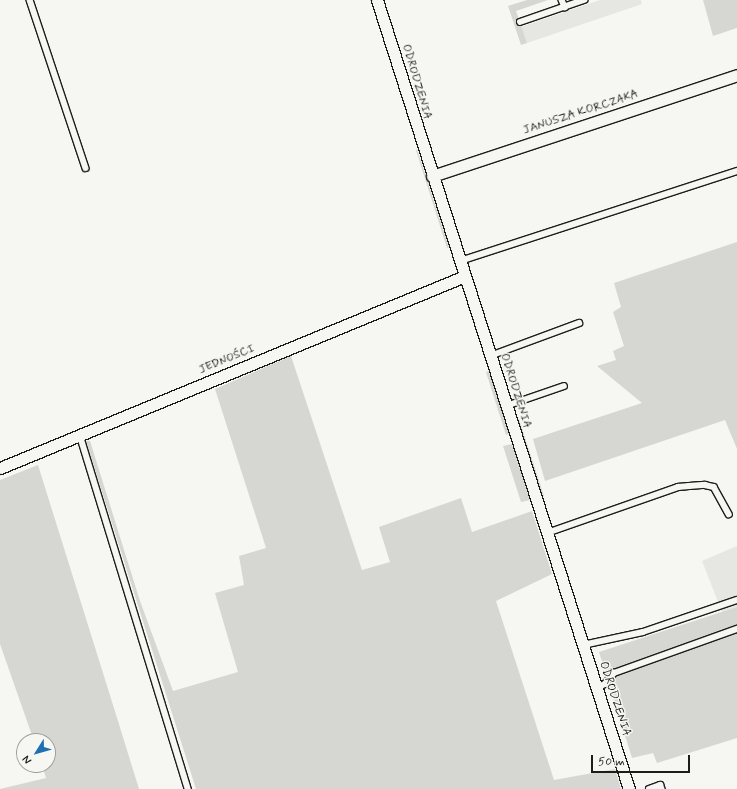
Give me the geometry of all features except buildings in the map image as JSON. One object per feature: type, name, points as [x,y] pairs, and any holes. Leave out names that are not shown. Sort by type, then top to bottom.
[{"type":"street","name":"ODRODZENIA","points":[[377,0],[629,789]]},
{"type":"street","name":"JANUSZA KORCZAKA","points":[[432,176],[737,75]]},
{"type":"street","name":"JEDNOŚCI","points":[[0,468],[465,276]]},
{"type":"lane","points":[[30,0],[86,168]]},
{"type":"lane","points":[[562,0],[565,7]]},
{"type":"lane","points":[[520,22],[584,0]]},
{"type":"lane","points":[[460,262],[737,171]]},
{"type":"lane","points":[[490,356],[579,323]]},
{"type":"lane","points":[[506,406],[564,386]]},
{"type":"lane","points":[[80,435],[188,789]]},
{"type":"lane","points":[[547,533],[678,487],[705,485],[714,487],[729,514]]},
{"type":"lane","points":[[583,646],[643,632],[737,600]]},
{"type":"lane","points":[[596,688],[605,684],[614,673],[737,628]]},
{"type":"lane","points":[[649,789],[660,785],[662,789]]},
{"type":"shaded area","points":[[527,0],[548,0],[516,11],[527,43],[521,45],[508,6]]},
{"type":"shaded area","points":[[600,0],[641,0],[642,4],[527,43],[521,27]]},
{"type":"shaded area","points":[[703,0],[737,0],[737,28],[713,36]]},
{"type":"shaded area","points":[[417,149],[449,247],[447,248],[416,150]]},
{"type":"shaded area","points":[[737,242],[737,449],[725,420],[545,481],[533,439],[642,403],[597,366],[616,360],[613,351],[624,346],[613,312],[621,307],[614,283]]},
{"type":"shaded area","points":[[291,356],[362,570],[390,562],[379,527],[461,498],[472,532],[532,511],[552,574],[496,601],[554,780],[615,769],[621,789],[196,789],[86,441],[90,441],[140,601],[173,691],[238,672],[215,593],[244,585],[239,556],[266,548],[215,389]]},
{"type":"shaded area","points":[[489,371],[509,434],[506,435],[486,372]]},
{"type":"shaded area","points":[[517,419],[519,419],[544,496],[542,497]]},
{"type":"shaded area","points":[[512,444],[530,500],[521,502],[503,446]]},
{"type":"shaded area","points":[[38,465],[139,789],[0,789],[46,778],[44,773],[56,773],[56,733],[31,733],[0,644],[0,480]]},
{"type":"shaded area","points":[[737,546],[737,607],[722,612],[702,561]]},
{"type":"shaded area","points":[[737,607],[737,738],[657,763],[653,753],[632,758],[599,652]]}]
